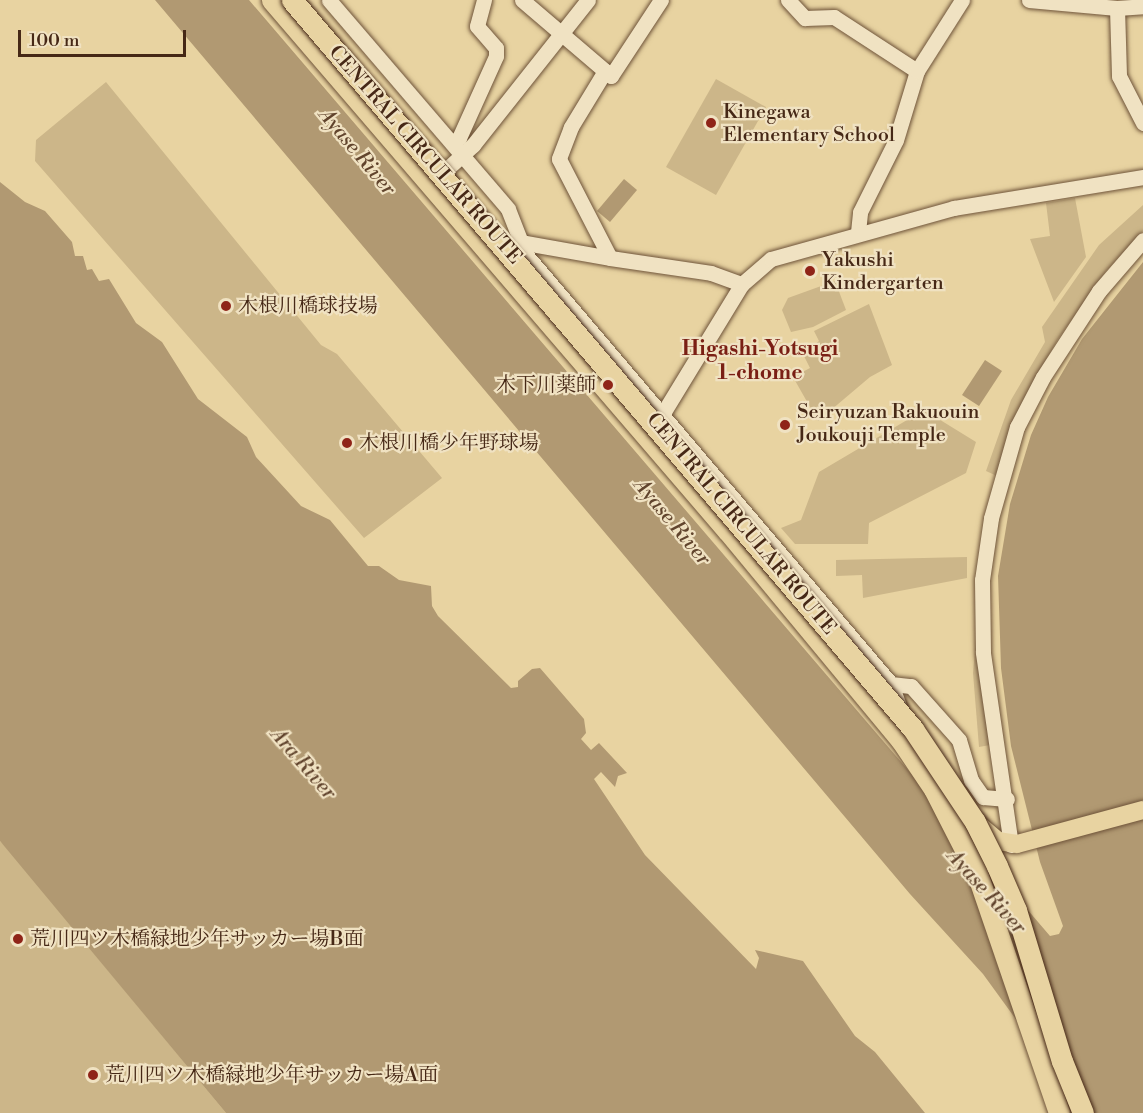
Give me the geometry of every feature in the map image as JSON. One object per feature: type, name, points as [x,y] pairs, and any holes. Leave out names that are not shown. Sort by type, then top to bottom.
[{"type":"highway","name":"CENTRAL CIRCULAR ROUTE","points":[[272,0],[728,531],[901,740],[934,789],[977,873],[1059,1113]]},
{"type":"highway","name":"CENTRAL CIRCULAR ROUTE","points":[[292,0],[913,729],[970,814],[997,866],[1016,910],[1062,1061],[1083,1113]]},
{"type":"main road","points":[[287,0],[500,252],[657,423],[988,835],[1017,844],[1143,810]]},
{"type":"street","points":[[329,0],[508,209],[526,255],[657,423],[891,684],[901,711],[900,723]]},
{"type":"street","points":[[453,143],[459,138],[496,56],[496,48],[477,26],[484,0]]},
{"type":"street","points":[[522,0],[610,76],[661,0]]},
{"type":"street","points":[[436,178],[463,156],[588,0]]},
{"type":"street","points":[[788,0],[805,18],[834,17],[917,71]]},
{"type":"street","points":[[858,231],[860,212],[896,140],[917,71],[962,0]]},
{"type":"street","points":[[1029,0],[1117,8],[1143,6]]},
{"type":"street","points":[[1117,8],[1119,75],[1143,123]]},
{"type":"street","points":[[605,71],[571,127],[559,159],[610,258]]},
{"type":"street","points":[[657,423],[742,284],[771,259],[858,231],[994,200],[1143,177]]},
{"type":"street","points":[[519,237],[610,258],[711,273],[742,284]]},
{"type":"street","points":[[500,252],[519,237]]},
{"type":"street","points":[[1017,844],[1006,799],[983,652],[982,580],[991,518],[1017,428],[1043,376],[1093,299],[1143,240]]},
{"type":"street","points":[[891,684],[911,686],[959,740],[973,784],[983,797],[1006,799]]},
{"type":"shaded area","points":[[716,79],[766,107],[716,195],[666,167]]},
{"type":"shaded area","points":[[106,82],[321,345],[337,354],[442,478],[364,538],[35,161],[36,140]]},
{"type":"shaded area","points":[[1075,198],[1086,257],[1054,302],[1030,239],[1050,236],[1046,203]]},
{"type":"shaded area","points":[[1143,205],[1143,231],[1106,271],[1058,339],[1040,370],[997,476],[986,471],[1011,400],[1045,342],[1042,327],[1099,245]]},
{"type":"shaded area","points":[[835,281],[846,310],[813,327],[791,332],[782,310],[788,298]]},
{"type":"shaded area","points":[[869,304],[892,365],[870,377],[818,421],[793,377],[810,368],[803,354],[819,341],[814,331]]},
{"type":"shaded area","points":[[924,410],[976,442],[966,473],[869,523],[868,544],[795,544],[781,528],[801,520],[819,472]]},
{"type":"shaded area","points":[[967,557],[967,578],[863,598],[862,575],[836,576],[836,560]]},
{"type":"shaded area","points":[[977,628],[990,745],[979,747],[973,673]]},
{"type":"shaded area","points":[[0,841],[7,848],[226,1113],[0,1113]]},
{"type":"water","name":"Ayase River","points":[[155,0],[249,0],[1050,936],[1059,934],[1063,926],[1040,862],[1011,746],[1001,668],[998,576],[1010,504],[1031,435],[1048,397],[1082,339],[1143,262],[1143,1113],[1084,1113],[983,974],[910,894]]},
{"type":"water","points":[[624,179],[637,190],[610,222],[597,211]]},
{"type":"water","name":"Ara River","points":[[0,182],[25,202],[45,211],[72,242],[75,256],[83,256],[87,270],[92,269],[99,281],[109,279],[136,323],[162,342],[198,399],[247,437],[256,457],[301,506],[330,520],[368,566],[379,566],[399,580],[431,586],[432,606],[438,616],[511,688],[518,687],[518,681],[532,669],[540,668],[584,719],[586,733],[581,739],[591,750],[599,743],[627,773],[618,776],[615,787],[601,772],[594,779],[645,855],[756,969],[759,958],[755,950],[803,961],[855,1036],[875,1052],[925,1113],[226,1113],[0,841]]},
{"type":"water","points":[[985,360],[1002,371],[979,406],[962,395]]},
{"type":"place","name":"Kinegawa Elementary School","points":[[711,123]]},
{"type":"place","name":"Yakushi Kindergarten","points":[[810,271]]},
{"type":"place","name":"木根川橋球技場","points":[[226,306]]},
{"type":"place","name":"木下川薬師","points":[[608,385]]},
{"type":"place","name":"Seiryuzan Rakuouin Joukouji Temple","points":[[785,425]]},
{"type":"place","name":"木根川橋少年野球場","points":[[347,443]]},
{"type":"place","name":"荒川四ツ木橋緑地少年サッカー場B面","points":[[18,939]]},
{"type":"place","name":"荒川四ツ木橋緑地少年サッカー場A面","points":[[93,1075]]},
{"type":"district","name":"Higashi-Yotsugi 1-chome","points":[[760,361]]}]
